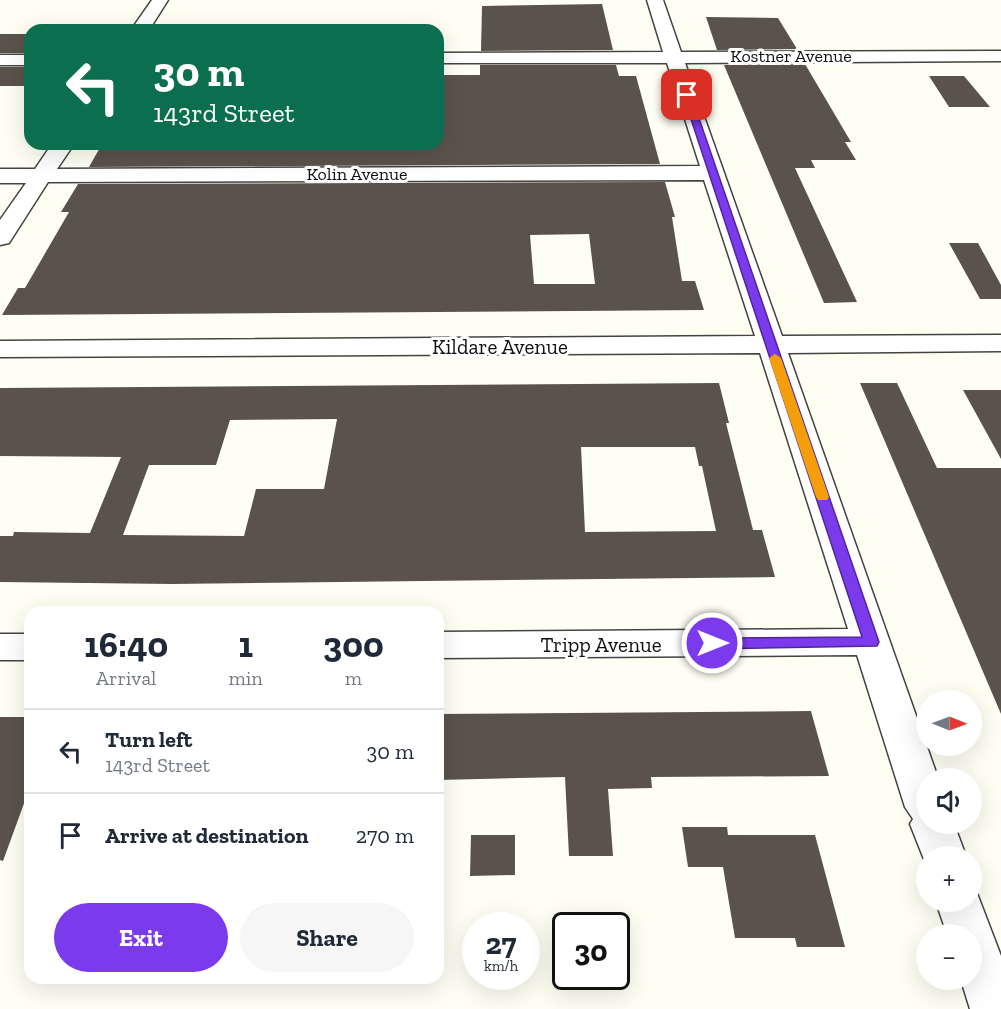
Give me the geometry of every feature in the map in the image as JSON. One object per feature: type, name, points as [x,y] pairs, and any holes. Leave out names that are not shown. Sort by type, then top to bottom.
[{"type":"street","points":[[144,24],[160,0]]},
{"type":"street","points":[[655,0],[916,774]]},
{"type":"street","name":"Kostner Avenue","points":[[444,58],[1001,56]]},
{"type":"street","points":[[0,60],[24,60]]},
{"type":"street","points":[[0,238],[59,150]]},
{"type":"street","name":"Kolin Avenue","points":[[0,176],[713,173]]},
{"type":"street","name":"Kildare Avenue","points":[[0,350],[1001,343]]},
{"type":"street","name":"Tripp Avenue","points":[[444,645],[872,642]]},
{"type":"street","points":[[0,647],[24,647]]},
{"type":"street","points":[[982,971],[995,1009]]},
{"type":"building","points":[[602,4],[613,50],[481,51],[482,6]]},
{"type":"building","points":[[706,17],[778,18],[797,49],[717,50]]},
{"type":"building","points":[[0,34],[24,34],[24,53],[0,53]]},
{"type":"building","points":[[805,64],[851,142],[845,142],[856,160],[811,160],[815,168],[795,168],[857,302],[824,303],[724,65]]},
{"type":"building","points":[[480,65],[616,65],[619,76],[636,76],[660,164],[89,167],[99,150],[444,150],[444,75],[480,75]]},
{"type":"building","points":[[0,67],[24,67],[24,86],[0,86]]},
{"type":"building","points":[[929,76],[964,76],[990,107],[949,107]]},
{"type":"building","points":[[665,182],[675,217],[672,217],[682,281],[695,281],[704,310],[2,315],[18,288],[25,288],[69,212],[61,212],[78,184]],"holes":[[[589,234],[595,284],[534,284],[530,235]]]},
{"type":"building","points":[[949,243],[978,243],[1001,285],[1001,299],[980,299]]},
{"type":"building","points":[[719,383],[729,423],[726,423],[753,530],[762,530],[775,577],[172,584],[0,582],[0,536],[13,536],[14,532],[90,533],[121,457],[0,456],[0,388]],"holes":[[[337,419],[324,489],[256,489],[244,536],[123,535],[149,465],[216,465],[230,420]],[[581,447],[695,447],[699,466],[702,466],[716,531],[585,532]]]},
{"type":"building","points":[[860,383],[897,383],[937,468],[1001,468],[1001,714]]},
{"type":"building","points":[[963,390],[1001,390],[1001,459]]},
{"type":"building","points":[[811,711],[829,776],[651,777],[652,788],[608,789],[613,856],[569,856],[565,777],[444,780],[444,714]]},
{"type":"building","points":[[0,717],[24,717],[24,803],[3,861],[0,860]]},
{"type":"building","points":[[682,827],[727,827],[728,835],[815,835],[845,947],[797,947],[795,938],[735,938],[723,867],[688,867]]},
{"type":"building","points":[[471,835],[515,835],[515,875],[470,876]]},
{"type":"slow traffic","points":[[775,358],[822,497]]},
{"type":"route","points":[[687,95],[872,642],[712,643]]}]
